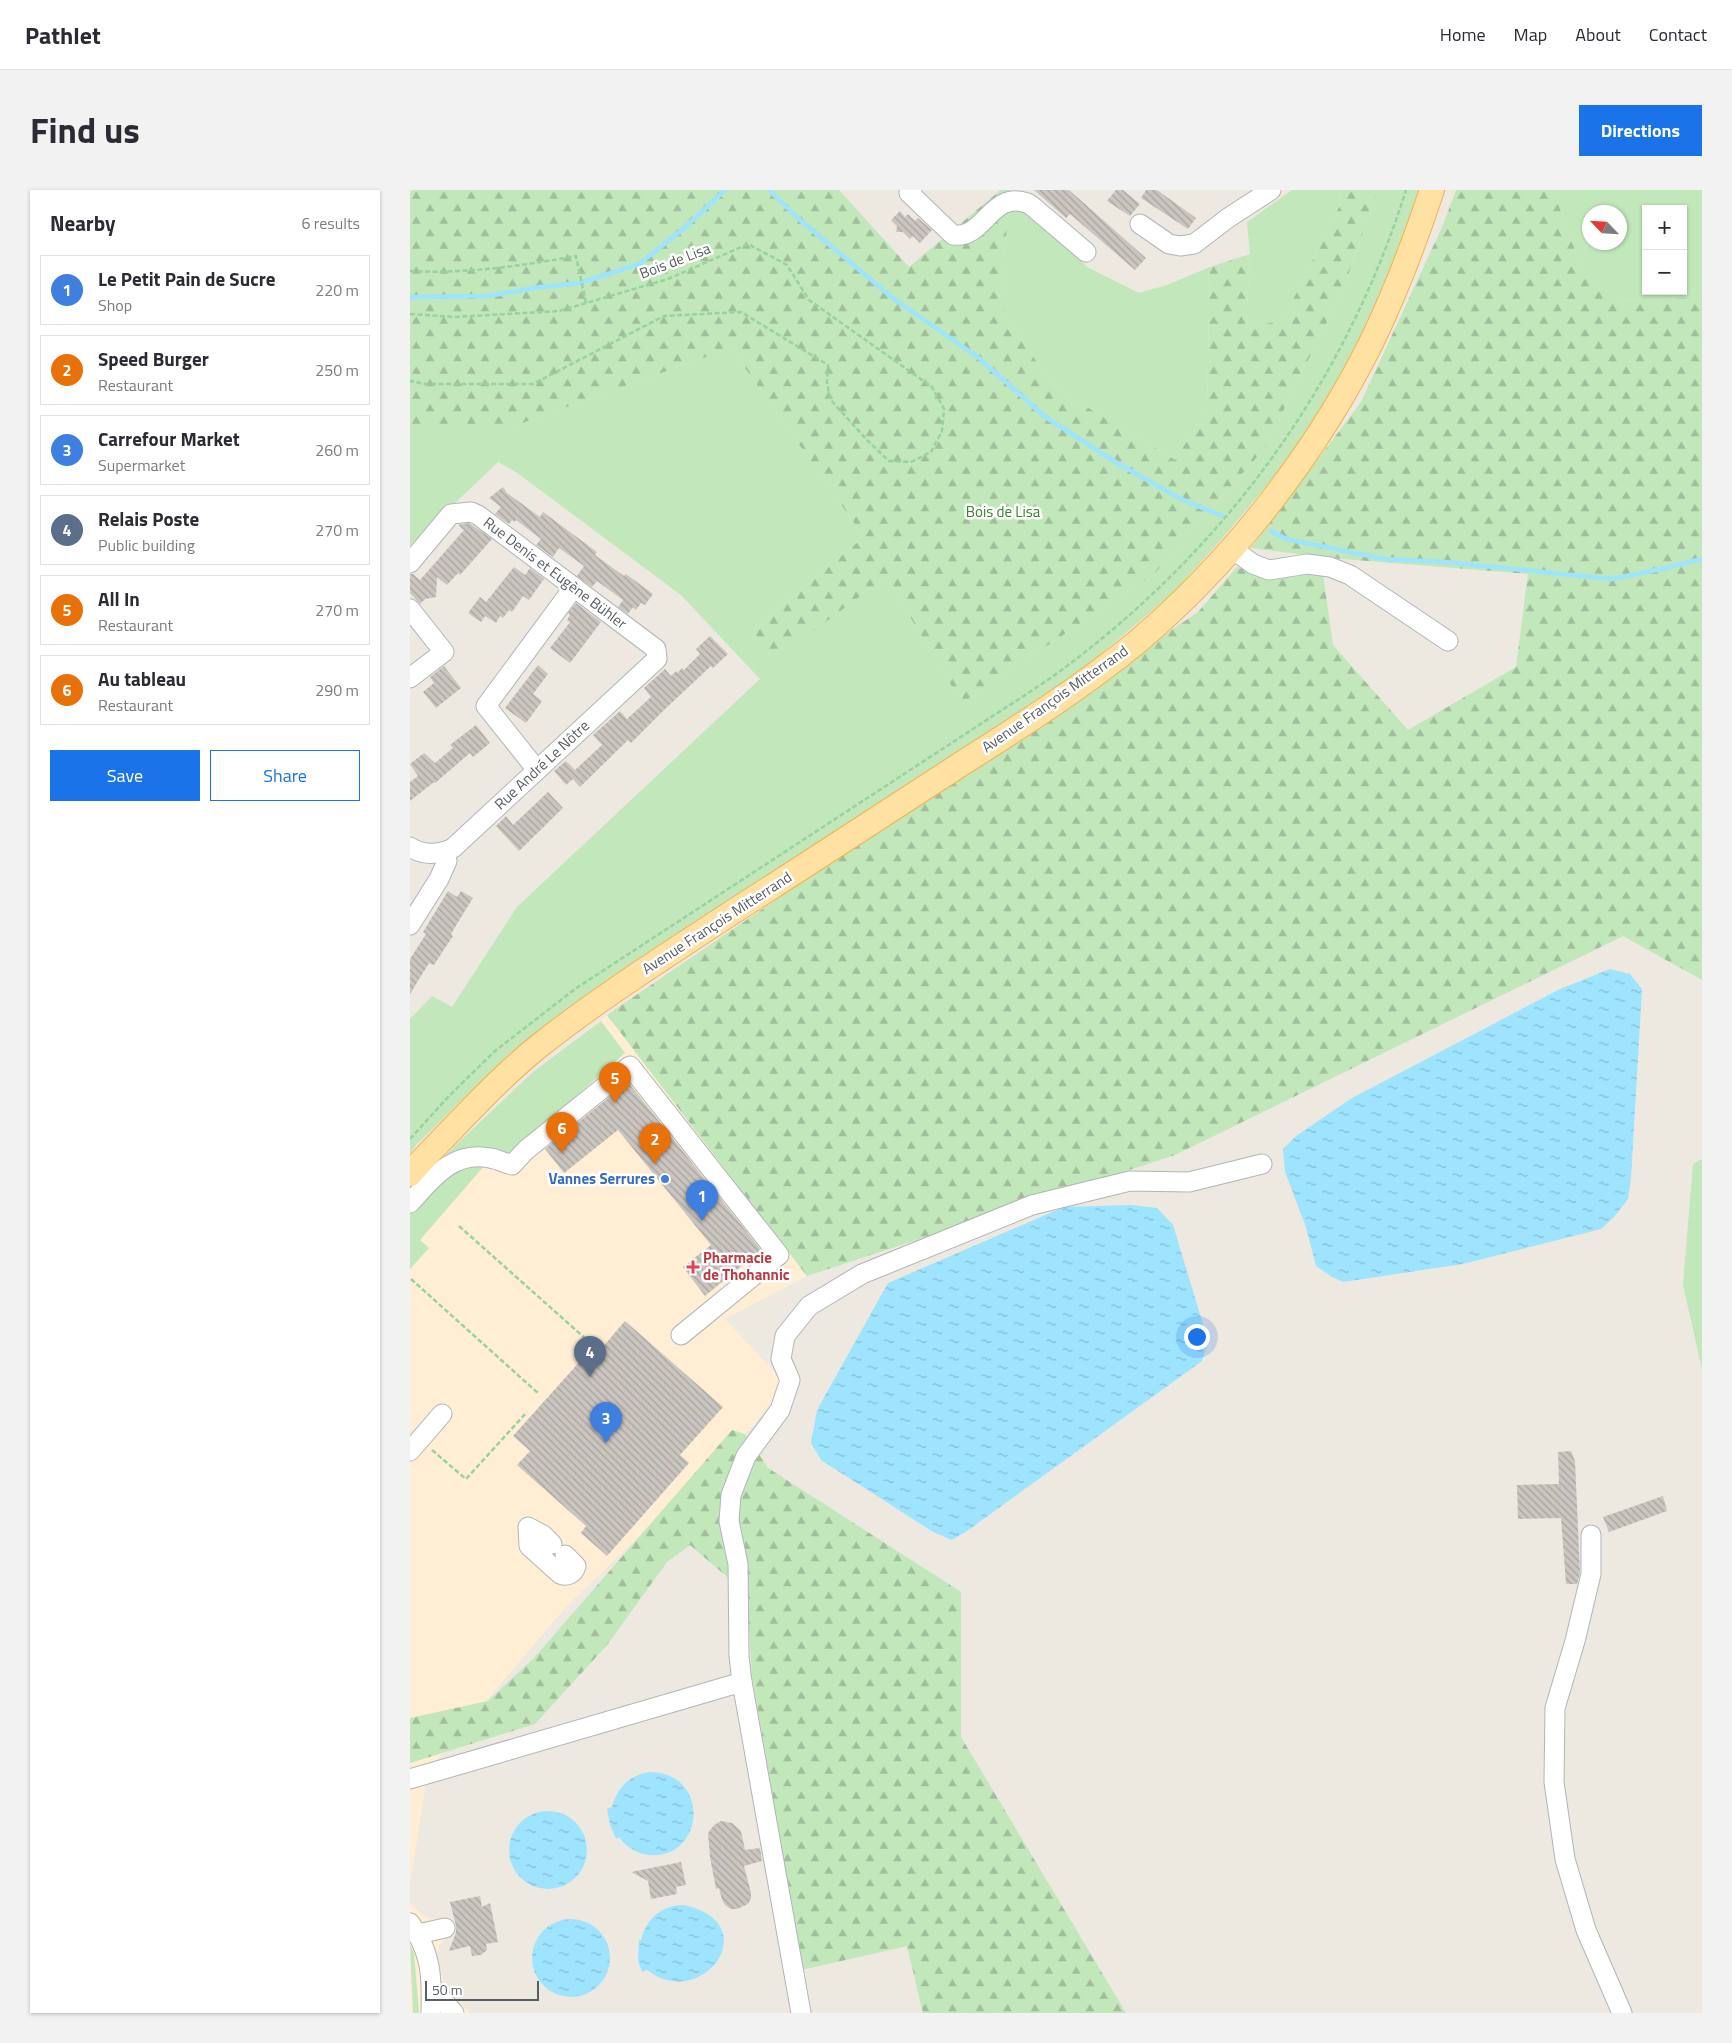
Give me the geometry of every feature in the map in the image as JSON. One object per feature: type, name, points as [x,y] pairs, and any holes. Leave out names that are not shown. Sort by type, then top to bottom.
[{"type":"main road","name":"Avenue François Mitterrand","points":[[410,1174],[475,1104],[537,1047],[591,1008],[1097,673],[1140,639],[1195,587],[1252,525],[1299,463],[1332,411],[1372,340],[1408,261],[1432,190]]},
{"type":"street","points":[[912,190],[910,193],[953,235],[961,236],[970,233],[1000,203],[1015,199],[1028,203],[1086,252]]},
{"type":"street","points":[[1140,224],[1169,244],[1180,246],[1194,244],[1228,218],[1271,190]]},
{"type":"street","name":"Rue Denis et Eugène Bühler","points":[[410,563],[451,514],[471,512],[478,515],[656,649]]},
{"type":"street","points":[[1231,548],[1252,564],[1269,570],[1307,564],[1330,567],[1350,575],[1448,641]]},
{"type":"street","points":[[537,770],[486,706],[574,588]]},
{"type":"street","points":[[410,609],[444,652],[410,678]]},
{"type":"street","name":"Rue André Le Nôtre","points":[[444,852],[453,848],[657,658],[656,649]]},
{"type":"street","points":[[410,847],[418,852],[431,854],[444,852],[447,861],[439,880],[410,925]]},
{"type":"street","points":[[410,1203],[434,1175],[453,1163],[473,1157],[491,1158],[512,1165],[526,1150],[630,1066],[779,1255],[681,1335]]},
{"type":"street","points":[[801,2013],[742,1682],[739,1656],[738,1564],[728,1521],[731,1494],[746,1456],[780,1410],[790,1380],[781,1359],[786,1336],[809,1306],[862,1274],[1032,1205],[1130,1181],[1189,1182],[1262,1164]]},
{"type":"street","points":[[419,1450],[442,1414]]},
{"type":"street","points":[[1591,1535],[1591,1574],[1575,1641],[1555,1708],[1554,1782],[1565,1859],[1586,1930],[1622,2013]]},
{"type":"street","points":[[410,1778],[742,1682]]},
{"type":"street","points":[[431,2013],[432,1979],[429,1961],[414,1928],[445,1928]]},
{"type":"street","points":[[432,1988],[454,2013]]},
{"type":"path","points":[[410,1139],[448,1096],[495,1051],[575,989],[1062,669],[1118,625],[1171,576],[1222,523],[1257,479],[1307,409],[1333,363],[1368,293],[1393,231],[1406,190]]},
{"type":"path","name":"Bois de Lisa","points":[[410,314],[454,317],[559,311],[668,279],[748,244],[787,265],[809,300],[932,387],[944,409],[942,431],[931,452],[911,462],[889,461],[830,399],[827,382],[828,365],[741,312],[664,316],[533,384],[425,384],[410,381]]},
{"type":"path","points":[[410,271],[436,272],[520,266],[576,256],[586,303]]},
{"type":"path","points":[[459,1226],[587,1340]]},
{"type":"path","points":[[411,1279],[540,1394]]},
{"type":"path","points":[[419,1450],[436,1452],[466,1479],[527,1412]]},
{"type":"shaded area","points":[[607,1015],[807,1276],[725,1319],[785,1383],[754,1425],[565,1608],[428,1770],[410,1885],[410,1188],[416,1179]]},
{"type":"shaded area","points":[[410,1903],[425,1917],[433,1919],[443,1918],[447,1938],[439,1946],[438,1955],[444,1984],[470,2013],[410,2013]]},
{"type":"green space","name":"Bois de Lisa","points":[[839,190],[909,267],[997,193],[1009,208],[999,303],[1052,386],[1175,460],[1207,409],[1210,267],[1250,254],[1246,328],[1283,320],[1341,203],[1340,190],[1378,190],[1344,287],[1265,448],[1154,574],[962,703],[886,577],[772,662],[753,630],[864,537],[731,348],[514,426],[410,426],[410,191]]},
{"type":"green space","points":[[1000,190],[1010,190],[1087,267],[1139,293],[1167,285],[1210,267],[1207,409],[1175,460],[1052,386],[999,303],[1009,208],[997,193]]},
{"type":"green space","points":[[1292,190],[1340,190],[1341,203],[1283,320],[1246,328],[1250,254],[1247,222]]},
{"type":"green space","points":[[1378,190],[1418,190],[1404,243],[1364,343],[1293,454],[1220,541],[1174,592],[1077,674],[602,985],[510,1053],[416,1145],[410,1154],[410,1019],[432,996],[452,1007],[517,907],[760,679],[681,595],[516,472],[498,462],[410,546],[410,426],[514,426],[731,348],[864,537],[754,629],[772,661],[886,577],[962,703],[1154,574],[1265,448],[1344,287]]},
{"type":"green space","points":[[1456,190],[1553,190],[1583,272],[1618,301],[1690,298],[1702,295],[1702,980],[1623,936],[1175,1155],[807,1276],[607,1015],[1198,612],[1237,567],[1265,576],[1323,574],[1333,645],[1408,730],[1516,667],[1528,574],[1330,558],[1251,548],[1361,402],[1443,225]]},
{"type":"green space","points":[[1553,190],[1702,190],[1702,295],[1690,298],[1618,301],[1583,272]]},
{"type":"green space","points":[[601,1021],[625,1053],[515,1150],[502,1166],[491,1158],[420,1240],[429,1248],[410,1269],[410,1193],[421,1178],[533,1072]]},
{"type":"green space","points":[[1702,1159],[1702,1369],[1683,1285],[1693,1164]]},
{"type":"green space","points":[[732,1430],[745,1434],[768,1468],[961,1592],[961,1737],[1126,2013],[923,2013],[907,1946],[797,1971],[790,1896],[752,1676],[747,1594],[690,1545],[667,1562],[607,1645],[535,1724],[410,1763],[410,1718],[488,1701],[534,1658]]},
{"type":"green space","points":[[410,1945],[414,1953],[419,2013],[413,2013]]},
{"type":"water","points":[[1610,969],[1630,974],[1642,989],[1631,1178],[1628,1199],[1614,1217],[1601,1229],[1463,1264],[1343,1282],[1316,1266],[1306,1227],[1285,1172],[1283,1149],[1296,1136],[1352,1098],[1560,989]]},
{"type":"water","points":[[1132,1205],[1157,1208],[1173,1225],[1206,1334],[1206,1348],[1202,1361],[952,1540],[933,1532],[821,1460],[811,1443],[817,1410],[888,1283],[1064,1207]]},
{"type":"water","points":[[649,1772],[669,1776],[683,1786],[691,1800],[694,1816],[690,1831],[681,1845],[667,1853],[648,1855],[628,1847],[619,1837],[616,1839],[610,1825],[607,1809],[612,1807],[617,1794],[625,1784],[635,1776]]},
{"type":"water","points":[[540,1811],[556,1811],[570,1817],[581,1828],[587,1842],[587,1858],[581,1872],[570,1883],[556,1889],[540,1889],[526,1883],[515,1872],[509,1858],[509,1842],[515,1828],[526,1817]]},
{"type":"water","points":[[683,1905],[708,1914],[721,1928],[724,1944],[718,1960],[705,1973],[688,1980],[668,1980],[647,1970],[642,1972],[638,1960],[639,1940],[641,1940],[643,1932],[656,1915],[668,1908]]},
{"type":"water","points":[[563,1919],[579,1919],[593,1925],[604,1936],[610,1950],[610,1966],[604,1980],[593,1991],[579,1997],[563,1997],[549,1991],[538,1980],[532,1966],[532,1950],[538,1936],[549,1925]]},
{"type":"building","points":[[1034,190],[1069,190],[1146,258],[1135,270],[1070,214],[1066,218]]},
{"type":"building","points":[[1116,190],[1123,190],[1140,204],[1130,216],[1107,201]]},
{"type":"building","points":[[1146,190],[1157,190],[1196,218],[1188,229],[1141,198]]},
{"type":"building","points":[[900,211],[905,217],[908,214],[915,221],[918,218],[932,230],[920,243],[913,236],[910,239],[903,232],[896,232],[897,226],[891,220]]},
{"type":"building","points":[[503,487],[507,493],[540,517],[543,512],[597,552],[595,555],[624,576],[626,574],[653,594],[645,605],[641,603],[636,610],[633,607],[628,614],[618,607],[623,600],[597,581],[592,587],[577,576],[584,566],[559,548],[553,557],[536,545],[541,539],[516,520],[514,522],[512,520],[509,524],[495,514],[501,507],[489,498]]},
{"type":"building","points":[[469,523],[492,539],[460,575],[458,573],[447,585],[437,577],[436,597],[425,599],[420,604],[410,593],[410,574],[413,574],[420,580],[464,530],[458,525]]},
{"type":"building","points":[[514,567],[525,575],[530,568],[544,579],[529,600],[523,596],[512,612],[509,610],[503,618],[500,616],[496,623],[485,616],[481,622],[468,613],[480,597],[486,602]]},
{"type":"building","points":[[576,603],[601,622],[570,663],[550,648],[570,622],[567,620],[570,615],[568,613]]},
{"type":"building","points":[[710,636],[728,654],[713,668],[711,666],[631,743],[628,740],[580,787],[573,779],[566,785],[554,771],[566,761],[575,770],[602,745],[593,735],[620,711],[627,719],[651,697],[644,688],[665,669],[671,676],[682,668],[684,670],[700,654],[696,649]]},
{"type":"building","points":[[538,665],[548,674],[533,694],[542,701],[526,723],[505,708]]},
{"type":"building","points":[[444,666],[461,688],[436,708],[423,692],[434,683],[430,677]]},
{"type":"building","points":[[476,725],[490,743],[473,757],[470,753],[435,783],[410,801],[410,782],[418,776],[410,764],[424,753],[435,763],[453,748],[450,745]]},
{"type":"building","points":[[548,792],[563,808],[519,851],[496,826],[506,816],[513,825]]},
{"type":"building","points":[[448,891],[457,897],[461,891],[473,898],[451,934],[453,936],[434,965],[429,963],[410,994],[410,959],[426,934],[423,932]]},
{"type":"building","points":[[628,1082],[761,1250],[705,1296],[683,1267],[711,1245],[618,1130],[564,1173],[545,1149]]},
{"type":"building","points":[[625,1321],[723,1407],[680,1455],[689,1463],[607,1556],[581,1533],[586,1526],[517,1465],[530,1451],[513,1436],[583,1358],[589,1363]]},
{"type":"building","points":[[1571,1451],[1575,1461],[1580,1573],[1577,1584],[1566,1584],[1561,1518],[1518,1519],[1517,1485],[1559,1484],[1558,1452]]},
{"type":"building","points":[[1663,1496],[1667,1511],[1609,1532],[1603,1517]]},
{"type":"building","points":[[721,1821],[732,1823],[741,1831],[745,1850],[760,1848],[762,1861],[744,1866],[751,1899],[748,1904],[737,1909],[731,1909],[725,1905],[719,1888],[716,1889],[710,1857],[708,1833],[714,1825]]},
{"type":"building","points":[[681,1862],[686,1885],[676,1887],[677,1894],[651,1899],[648,1881],[631,1872]]},
{"type":"building","points":[[480,1896],[482,1907],[490,1903],[498,1942],[486,1944],[487,1950],[481,1955],[472,1956],[470,1946],[449,1951],[456,1933],[450,1902]]},
{"type":"waterway","points":[[410,297],[487,296],[580,283],[639,264],[683,229],[725,190]]},
{"type":"waterway","points":[[769,190],[800,220],[894,299],[979,358],[1044,416],[1117,463],[1185,501],[1223,516]]},
{"type":"waterway","points":[[1271,531],[1286,539],[1385,559],[1445,562],[1612,579],[1702,559]]},
{"type":"place","name":"All In","points":[[615,1103]]},
{"type":"place","name":"Au tableau","points":[[562,1153]]},
{"type":"place","name":"Speed Burger","points":[[655,1164]]},
{"type":"place","name":"Vannes Serrures","points":[[665,1179]]},
{"type":"place","name":"Le Petit Pain de Sucre","points":[[702,1221]]},
{"type":"place","name":"Pharmacie de Thohannic","points":[[693,1267]]},
{"type":"place","name":"Relais Poste","points":[[590,1377]]},
{"type":"place","name":"Carrefour Market","points":[[606,1443]]}]
